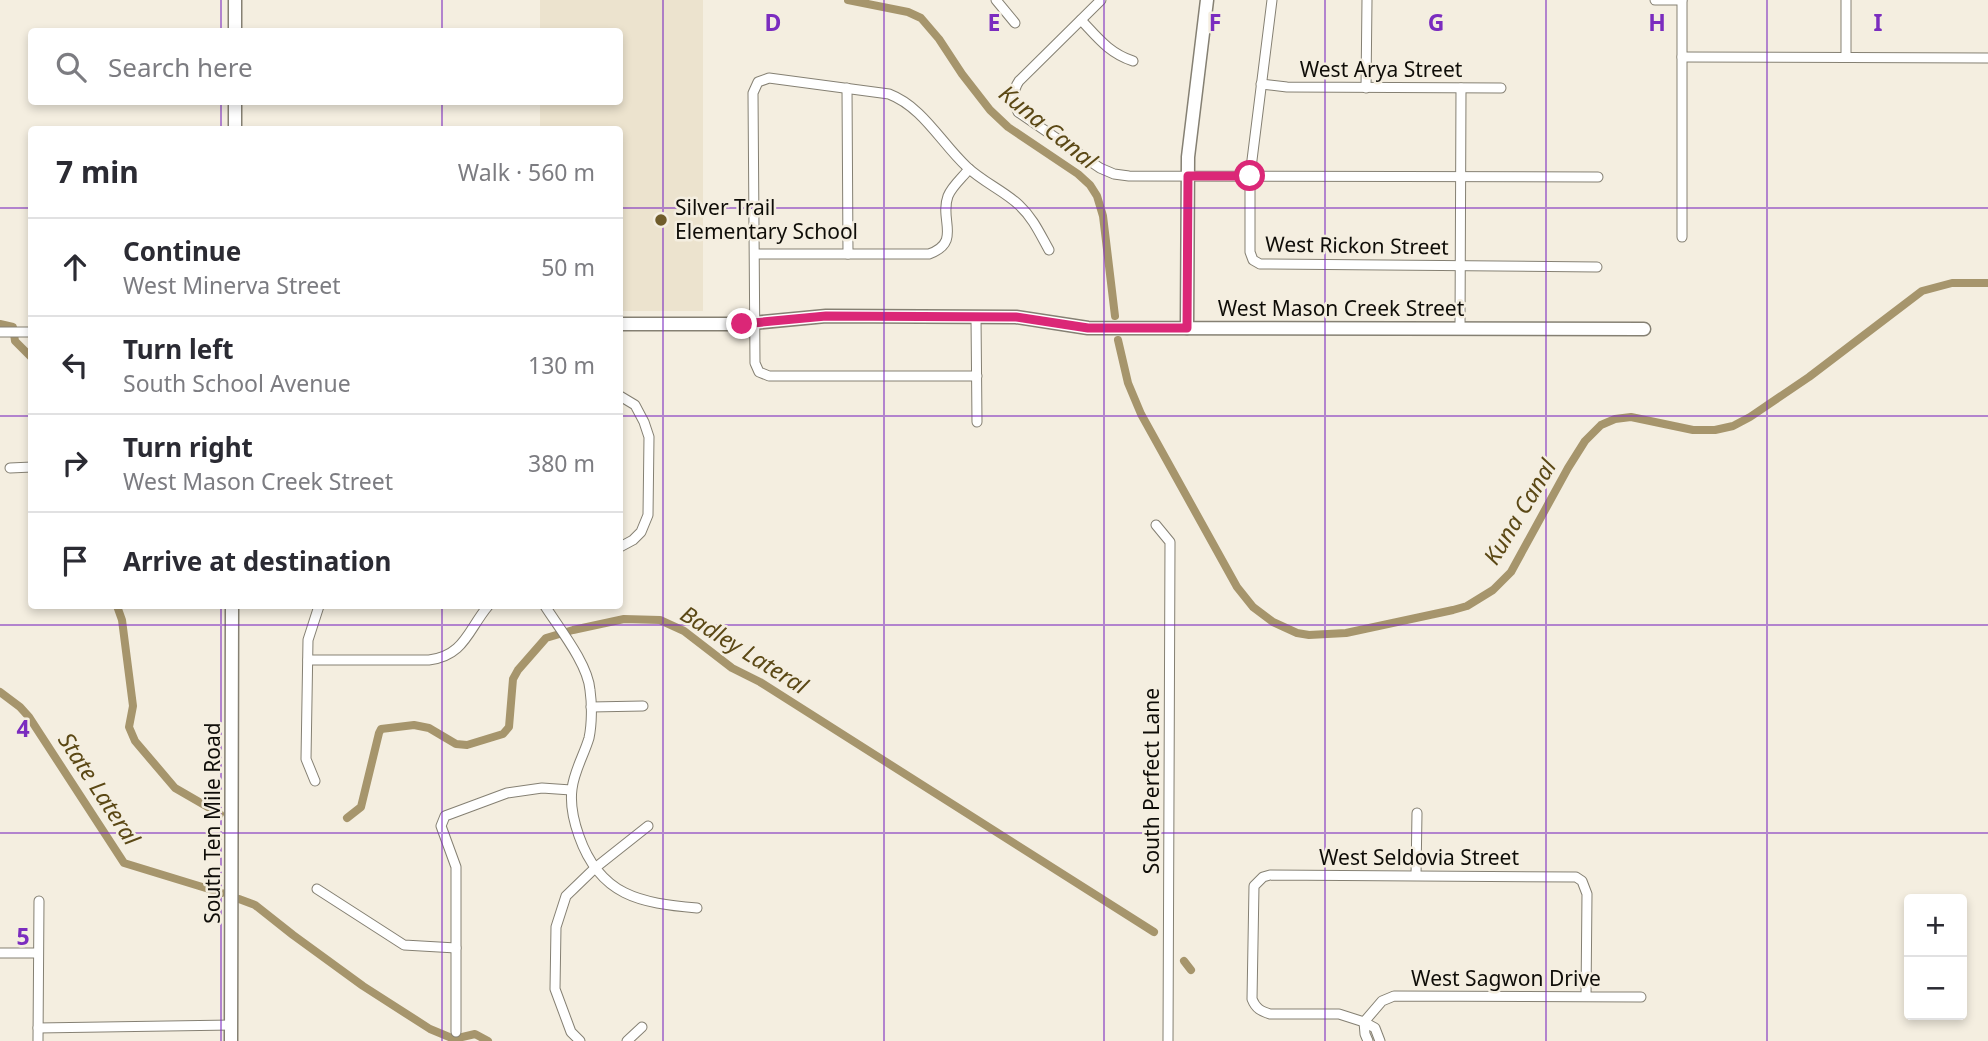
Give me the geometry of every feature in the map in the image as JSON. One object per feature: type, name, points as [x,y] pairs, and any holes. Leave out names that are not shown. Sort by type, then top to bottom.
[{"type":"street","points":[[235,0],[235,28]]},
{"type":"street","points":[[996,0],[1015,23]]},
{"type":"street","points":[[1101,0],[1019,81],[1013,95],[1018,112],[1100,168],[1114,174],[1598,177]]},
{"type":"street","points":[[1187,328],[1188,176],[1207,0]]},
{"type":"street","points":[[1250,176],[1272,0]]},
{"type":"street","points":[[1366,88],[1367,0]]},
{"type":"street","points":[[1655,0],[1682,0],[1682,237]]},
{"type":"street","points":[[1846,0],[1846,57]]},
{"type":"street","points":[[1081,20],[1111,51],[1133,61]]},
{"type":"street","points":[[1682,57],[1988,58]]},
{"type":"street","points":[[976,376],[769,376],[759,372],[755,363],[753,93],[758,82],[769,78],[889,93],[901,99],[912,107],[969,169],[1018,204],[1033,221],[1049,250]]},
{"type":"street","name":"West Arya Street","points":[[1261,84],[1287,87],[1501,88]]},
{"type":"street","points":[[847,88],[848,254]]},
{"type":"street","points":[[1460,328],[1461,88]]},
{"type":"street","points":[[235,105],[235,126]]},
{"type":"street","points":[[755,254],[929,254],[941,250],[947,240],[948,194],[969,169]]},
{"type":"street","name":"West Rickon Street","points":[[1250,176],[1250,252],[1253,260],[1260,264],[1597,267]]},
{"type":"street","name":"West Mason Creek Street","points":[[623,324],[755,323],[826,316],[1016,317],[1088,328],[1644,329]]},
{"type":"street","points":[[976,317],[977,422]]},
{"type":"street","points":[[0,332],[28,332]]},
{"type":"street","points":[[623,398],[635,405],[645,422],[649,437],[648,515],[641,532],[623,545]]},
{"type":"street","points":[[10,468],[28,467]]},
{"type":"street","name":"South Perfect Lane","points":[[1156,525],[1170,542],[1168,1041]]},
{"type":"street","name":"South Ten Mile Road","points":[[231,1041],[232,609]]},
{"type":"street","points":[[315,781],[306,759],[308,640],[318,609]]},
{"type":"street","points":[[308,660],[440,659],[458,648],[486,609]]},
{"type":"street","points":[[547,609],[580,663],[590,687],[589,737],[571,790],[575,827],[583,849],[595,868],[612,885],[635,897],[659,904],[697,908]]},
{"type":"street","points":[[591,707],[643,706]]},
{"type":"street","points":[[456,1032],[456,867],[441,827],[445,816],[507,793],[542,788],[571,790]]},
{"type":"street","points":[[1416,875],[1417,813]]},
{"type":"street","points":[[580,1041],[571,1032],[555,989],[556,927],[566,897],[595,868],[648,826]]},
{"type":"street","name":"West Seldovia Street","points":[[1364,1022],[1339,1014],[1270,1014],[1258,1009],[1252,999],[1253,892],[1257,881],[1270,875],[1576,877],[1582,881],[1587,894],[1586,997]]},
{"type":"street","points":[[317,889],[404,945],[456,948]]},
{"type":"street","points":[[38,901],[38,1041]]},
{"type":"street","points":[[0,953],[38,953]]},
{"type":"street","name":"West Sagwon Drive","points":[[1364,1022],[1382,1001],[1394,996],[1641,997]]},
{"type":"street","points":[[1364,1022],[1368,1041]]},
{"type":"street","points":[[1364,1022],[1375,1028],[1380,1041]]},
{"type":"street","points":[[38,1028],[232,1025]]},
{"type":"street","points":[[627,1041],[642,1027]]},
{"type":"shaded area","name":"Silver Trail Elementary School","points":[[540,0],[703,0],[703,311],[623,311],[623,126],[540,126],[540,105],[623,105],[623,28],[540,28]]},
{"type":"waterway","name":"Kuna Canal","points":[[848,0],[908,12],[921,18],[990,110],[1008,127],[1090,185],[1097,196],[1103,216],[1115,316]]},
{"type":"waterway","name":"Kuna Canal","points":[[1118,340],[1128,383],[1141,414],[1237,587],[1253,607],[1273,622],[1297,633],[1346,633],[1467,606],[1493,590],[1511,572],[1568,468],[1585,441],[1601,425],[1615,419],[1631,417],[1693,430],[1715,430],[1733,426],[1809,377],[1922,291],[1952,283],[1988,283]]},
{"type":"waterway","name":"Badley Lateral","points":[[0,324],[13,327],[15,341],[28,354]]},
{"type":"waterway","name":"Badley Lateral","points":[[118,609],[122,620],[133,706],[129,727],[135,741],[175,788],[220,814]]},
{"type":"waterway","name":"Badley Lateral","points":[[347,818],[361,807],[381,729],[414,725],[429,728],[456,744],[467,745],[503,734],[509,727],[513,679],[546,638],[624,619],[660,620],[684,631],[732,668],[760,682],[1154,932]]},
{"type":"waterway","name":"State Lateral","points":[[0,692],[29,717],[124,863],[222,893]]},
{"type":"waterway","name":"State Lateral","points":[[239,899],[255,905],[363,986],[430,1029],[454,1039],[475,1034],[488,1041]]},
{"type":"waterway","name":"Badley Lateral","points":[[1184,961],[1191,970]]},
{"type":"place","name":"Silver Trail Elementary School","points":[[661,220]]},
{"type":"route","points":[[742,324],[826,316],[1016,317],[1072,327],[1187,328],[1188,176],[1250,176]]}]
